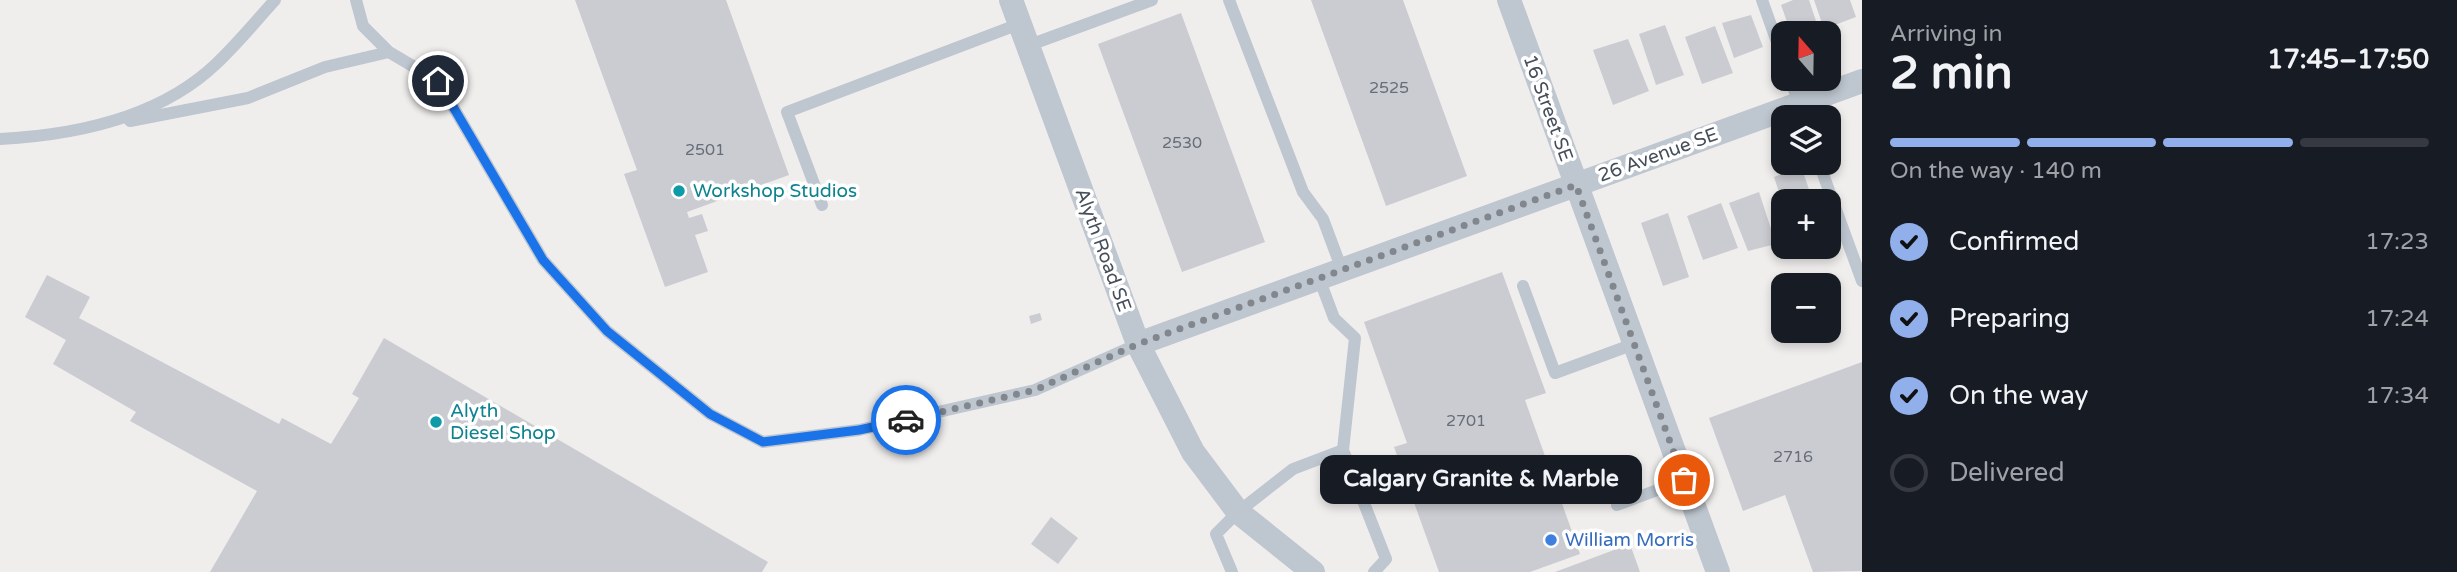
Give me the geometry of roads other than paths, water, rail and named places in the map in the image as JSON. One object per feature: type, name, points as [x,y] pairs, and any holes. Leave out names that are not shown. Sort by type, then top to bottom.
[{"type":"street","name":"16 Street SE","points":[[1509,0],[1718,572]]},
{"type":"street","name":"Alyth Road SE","points":[[1018,15],[1138,344],[1193,452],[1238,512],[1313,572]]},
{"type":"street","name":"26 Avenue SE","points":[[1812,105],[1862,81]]},
{"type":"street","name":"26 Avenue SE","points":[[1138,344],[1576,185],[1771,120]]},
{"type":"lane","points":[[99,127],[164,101],[215,65],[275,0]]},
{"type":"lane","points":[[356,0],[363,26],[389,52],[438,81],[543,260],[607,331],[710,414],[763,442],[859,430],[1023,394],[1138,344]]},
{"type":"lane","points":[[821,205],[787,112],[1018,15],[1152,0]]},
{"type":"lane","points":[[1229,0],[1303,192],[1323,219],[1334,318],[1355,338],[1343,450],[1386,559],[1374,572]]},
{"type":"lane","points":[[1762,0],[1771,25]]},
{"type":"lane","points":[[0,139],[99,127],[248,98],[325,67],[389,52]]},
{"type":"lane","points":[[1823,175],[1862,281]]},
{"type":"lane","points":[[1523,286],[1555,373],[1634,344]]},
{"type":"lane","points":[[1232,572],[1216,534],[1238,512],[1293,469],[1343,450]]},
{"type":"lane","points":[[1617,505],[1684,480]]},
{"type":"place","name":"Workshop Studios","points":[[679,191]]},
{"type":"place","name":"Alyth Diesel Shop","points":[[436,422]]},
{"type":"place","name":"Calgary Granite & Marble","points":[[1684,480]]},
{"type":"place","name":"William Morris","points":[[1551,540]]}]
